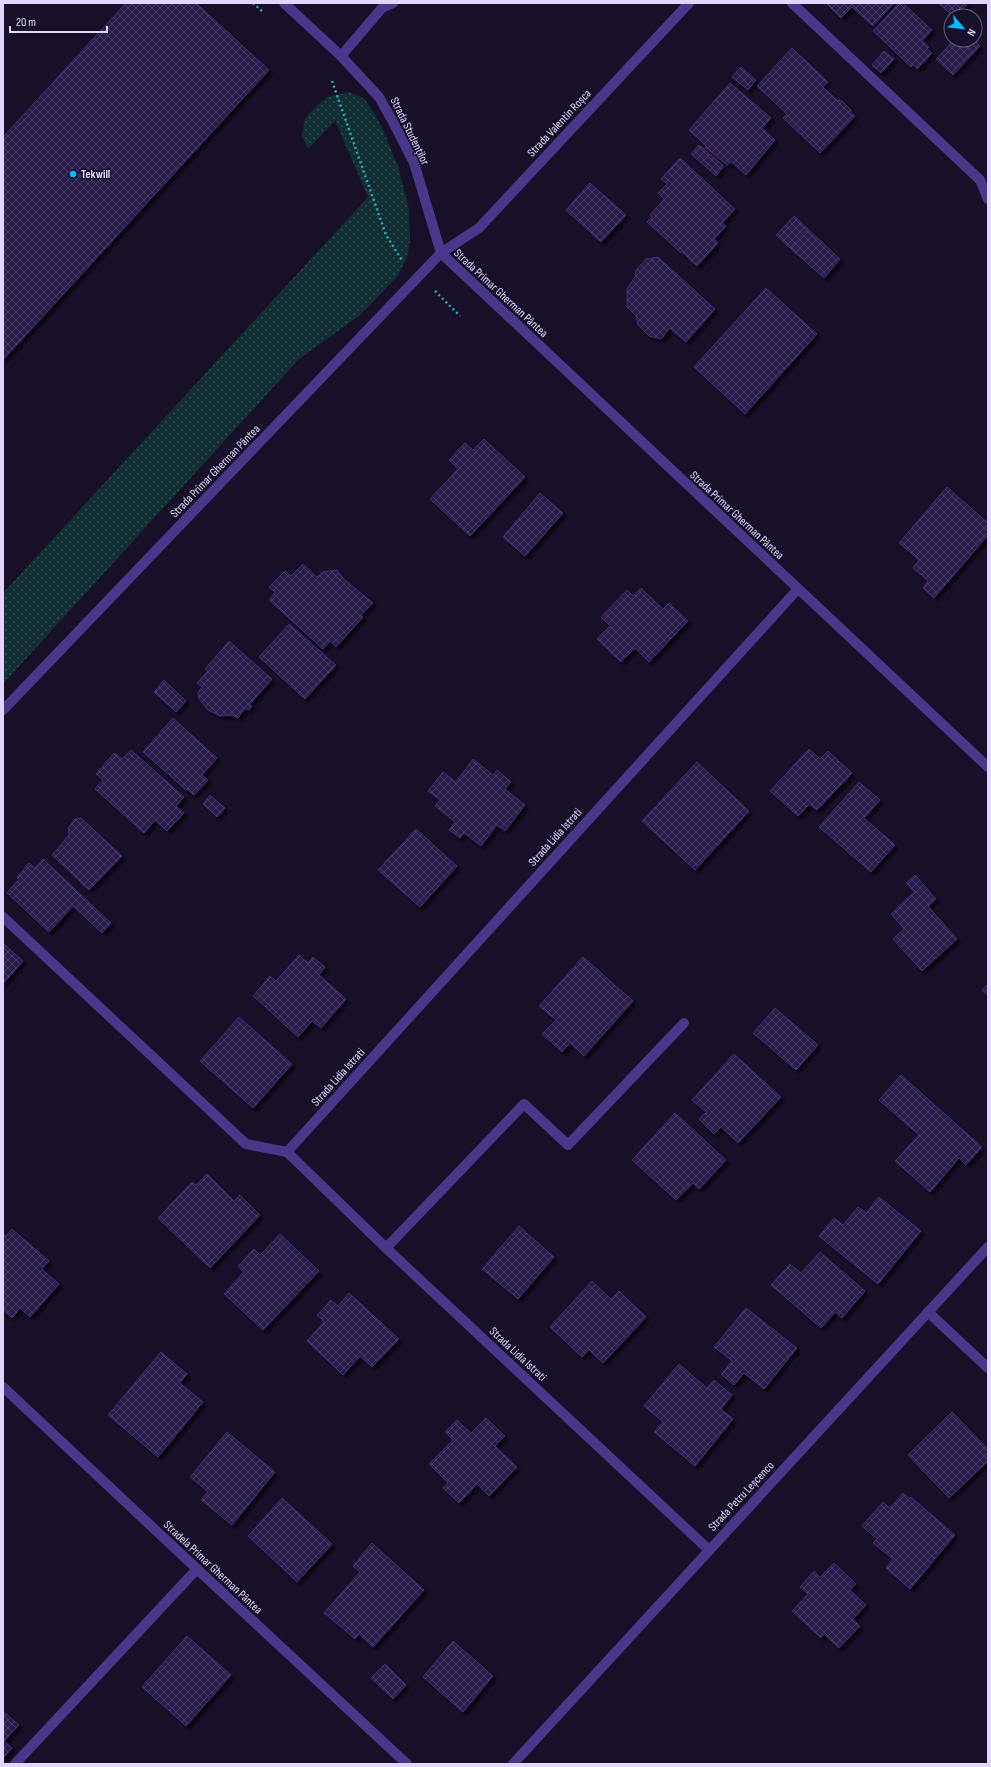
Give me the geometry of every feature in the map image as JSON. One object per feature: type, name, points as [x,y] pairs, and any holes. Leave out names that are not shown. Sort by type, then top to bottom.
[{"type":"street","name":"Strada Studenților","points":[[284,3],[341,56],[379,97],[414,162],[441,254]]},
{"type":"street","points":[[341,56],[382,8],[393,3]]},
{"type":"street","name":"Strada Valentin Roșca","points":[[441,254],[479,228],[689,3]]},
{"type":"street","points":[[792,3],[980,180],[988,199]]},
{"type":"street","name":"Strada Primar Gherman Pântea","points":[[3,710],[441,254],[797,590],[988,767]]},
{"type":"street","name":"Strada Lidia Istrati","points":[[709,1550],[386,1248],[287,1152],[797,590]]},
{"type":"street","points":[[3,917],[246,1144],[287,1152]]},
{"type":"street","points":[[386,1248],[524,1104],[568,1146],[684,1023]]},
{"type":"street","name":"Strada Petru Leșcenco","points":[[513,1764],[988,1247]]},
{"type":"street","points":[[928,1312],[988,1368]]},
{"type":"street","name":"Stradela Primar Gherman Pântea","points":[[3,1387],[407,1764]]},
{"type":"street","points":[[15,1764],[197,1569]]},
{"type":"path","points":[[331,78],[386,235],[400,259],[460,316]]},
{"type":"green space","points":[[349,92],[365,99],[381,125],[398,166],[409,209],[410,242],[407,258],[397,277],[359,316],[299,359],[3,684],[3,593],[368,197],[335,121],[308,149],[302,136],[304,122],[309,113],[327,97]]},
{"type":"building","points":[[126,3],[196,3],[269,70],[3,360],[3,137]]},
{"type":"building","points":[[826,3],[894,3],[873,26],[852,7],[841,18]]},
{"type":"building","points":[[899,3],[903,3],[932,30],[922,41],[929,47],[927,49],[932,53],[917,69],[913,65],[911,67],[873,31]]},
{"type":"building","points":[[938,3],[968,3],[963,8],[944,8]]},
{"type":"building","points":[[792,48],[828,82],[823,87],[837,100],[842,101],[855,116],[820,153],[783,118],[787,114],[757,86]]},
{"type":"building","points":[[946,48],[978,48],[953,75],[936,59]]},
{"type":"building","points":[[884,51],[894,59],[881,73],[872,65]]},
{"type":"building","points":[[741,67],[756,80],[748,90],[732,77]]},
{"type":"building","points":[[730,83],[771,118],[762,128],[775,140],[746,175],[731,162],[727,165],[705,147],[706,146],[689,130]]},
{"type":"building","points":[[699,145],[724,166],[716,176],[691,154]]},
{"type":"building","points":[[680,158],[735,209],[722,223],[726,226],[714,239],[718,243],[697,266],[647,222],[652,217],[650,215],[664,199],[658,193],[667,184],[661,179]]},
{"type":"building","points":[[590,183],[626,215],[601,242],[566,210]]},
{"type":"building","points":[[794,216],[808,229],[790,248],[776,235]]},
{"type":"building","points":[[808,229],[840,259],[824,278],[790,248]]},
{"type":"building","points":[[658,257],[715,309],[686,342],[670,328],[661,339],[649,336],[638,325],[636,316],[627,307],[627,289],[635,277],[636,270],[646,259]]},
{"type":"building","points":[[766,288],[817,334],[745,414],[694,367]]},
{"type":"building","points":[[484,439],[525,477],[470,536],[430,499],[458,469],[449,460],[465,443],[473,450]]},
{"type":"building","points":[[947,487],[988,523],[988,535],[934,598],[923,588],[928,581],[913,568],[919,560],[899,543]]},
{"type":"building","points":[[540,493],[563,513],[525,556],[503,537]]},
{"type":"building","points":[[303,564],[317,577],[323,572],[337,570],[345,580],[373,603],[361,615],[363,617],[336,647],[330,641],[323,649],[269,600],[275,593],[269,587],[285,571],[291,576]]},
{"type":"building","points":[[641,588],[663,609],[669,603],[688,621],[649,662],[635,648],[621,662],[597,639],[610,626],[601,617],[627,590],[633,596]]},
{"type":"building","points":[[289,624],[336,665],[305,699],[259,657]]},
{"type":"building","points":[[229,641],[272,679],[250,704],[252,706],[249,710],[245,708],[238,718],[232,715],[220,716],[208,710],[199,699],[198,693],[202,687],[197,683],[208,671],[205,669]]},
{"type":"building","points":[[164,680],[186,701],[176,712],[154,692]]},
{"type":"building","points":[[173,718],[217,758],[202,775],[208,780],[194,795],[187,789],[186,790],[143,752]]},
{"type":"building","points":[[809,749],[820,759],[828,751],[852,773],[817,810],[810,804],[798,816],[770,791]]},
{"type":"building","points":[[131,750],[184,797],[176,806],[184,813],[167,831],[155,820],[144,833],[95,789],[103,780],[96,774],[114,753],[122,759]]},
{"type":"building","points":[[473,759],[493,775],[497,770],[511,782],[505,789],[525,805],[505,831],[497,825],[481,846],[464,833],[460,838],[449,830],[455,822],[435,806],[440,800],[428,791],[443,772],[456,782]]},
{"type":"building","points":[[697,762],[749,811],[695,870],[642,821]]},
{"type":"building","points":[[859,782],[880,800],[864,818],[895,845],[871,872],[819,827]]},
{"type":"building","points":[[210,795],[225,808],[217,817],[203,804]]},
{"type":"building","points":[[81,818],[122,856],[89,890],[52,855],[69,835],[68,828],[75,819]]},
{"type":"building","points":[[416,829],[457,866],[420,907],[378,870]]},
{"type":"building","points":[[43,859],[111,923],[102,933],[73,906],[49,932],[7,893],[19,879],[17,877],[29,863],[35,868]]},
{"type":"building","points":[[915,875],[936,899],[928,906],[957,939],[922,971],[893,939],[904,929],[891,914],[914,892],[906,883]]},
{"type":"building","points":[[3,943],[23,961],[3,984]]},
{"type":"building","points":[[299,955],[308,963],[313,957],[325,967],[319,975],[346,999],[321,1028],[312,1021],[298,1037],[253,996],[270,976],[276,981]]},
{"type":"building","points":[[583,957],[633,1001],[584,1056],[570,1043],[562,1052],[542,1034],[556,1020],[539,1006]]},
{"type":"building","points":[[988,984],[988,996],[982,990]]},
{"type":"building","points":[[775,1008],[818,1045],[796,1070],[753,1033]]},
{"type":"building","points":[[239,1017],[292,1064],[253,1108],[200,1061]]},
{"type":"building","points":[[734,1054],[781,1097],[738,1143],[721,1127],[714,1134],[699,1119],[706,1112],[692,1100]]},
{"type":"building","points":[[901,1075],[982,1147],[966,1165],[959,1158],[930,1192],[895,1161],[919,1135],[879,1100]]},
{"type":"building","points":[[675,1113],[726,1160],[699,1189],[693,1183],[676,1200],[632,1160]]},
{"type":"building","points":[[207,1174],[234,1201],[240,1195],[260,1215],[210,1268],[158,1218],[192,1182],[196,1185]]},
{"type":"building","points":[[879,1197],[921,1231],[878,1284],[819,1236],[834,1218],[843,1225],[858,1207],[866,1213]]},
{"type":"building","points":[[519,1226],[554,1257],[518,1299],[482,1269]]},
{"type":"building","points":[[12,1229],[49,1261],[42,1269],[59,1284],[30,1317],[20,1308],[12,1318],[3,1310],[3,1234],[6,1236]]},
{"type":"building","points":[[280,1234],[319,1271],[263,1330],[224,1294],[244,1272],[238,1266],[254,1249],[260,1255]]},
{"type":"building","points":[[820,1252],[865,1291],[842,1318],[835,1312],[821,1328],[771,1285],[790,1264],[801,1273]]},
{"type":"building","points":[[592,1281],[611,1299],[619,1291],[646,1317],[603,1363],[589,1350],[582,1357],[550,1327]]},
{"type":"building","points":[[349,1293],[399,1339],[372,1367],[360,1356],[343,1375],[307,1341],[324,1322],[317,1315],[331,1300],[338,1306]]},
{"type":"building","points":[[746,1308],[797,1348],[764,1389],[744,1373],[734,1385],[721,1374],[732,1361],[714,1347]]},
{"type":"building","points":[[161,1352],[187,1374],[180,1383],[203,1402],[158,1457],[108,1415]]},
{"type":"building","points":[[679,1364],[707,1388],[714,1380],[732,1395],[721,1409],[733,1419],[695,1466],[654,1432],[663,1422],[644,1406]]},
{"type":"building","points":[[952,1412],[988,1449],[988,1461],[949,1498],[908,1455]]},
{"type":"building","points":[[486,1418],[505,1436],[495,1446],[517,1467],[489,1496],[477,1484],[459,1503],[443,1488],[448,1483],[429,1464],[453,1440],[445,1432],[457,1420],[471,1433]]},
{"type":"building","points":[[227,1432],[275,1472],[232,1525],[201,1500],[208,1492],[190,1477]]},
{"type":"building","points":[[903,1493],[910,1499],[911,1497],[955,1535],[910,1589],[886,1568],[893,1559],[873,1543],[877,1539],[862,1526],[883,1502],[890,1508]]},
{"type":"building","points":[[282,1498],[332,1544],[297,1582],[248,1536]]},
{"type":"building","points":[[372,1543],[424,1590],[373,1647],[359,1634],[355,1639],[324,1613],[360,1572],[353,1566]]},
{"type":"building","points":[[834,1563],[856,1584],[850,1590],[866,1605],[853,1619],[860,1626],[839,1648],[824,1634],[821,1638],[792,1611],[808,1594],[800,1587],[814,1571],[820,1577]]},
{"type":"building","points":[[187,1636],[231,1675],[186,1726],[142,1687]]},
{"type":"building","points":[[453,1641],[493,1676],[463,1712],[423,1677]]},
{"type":"building","points":[[385,1664],[406,1685],[393,1699],[371,1678]]},
{"type":"building","points":[[3,1711],[19,1725],[4,1741],[12,1748],[3,1758]]},
{"type":"place","name":"Tekwill","points":[[73,174]]}]
